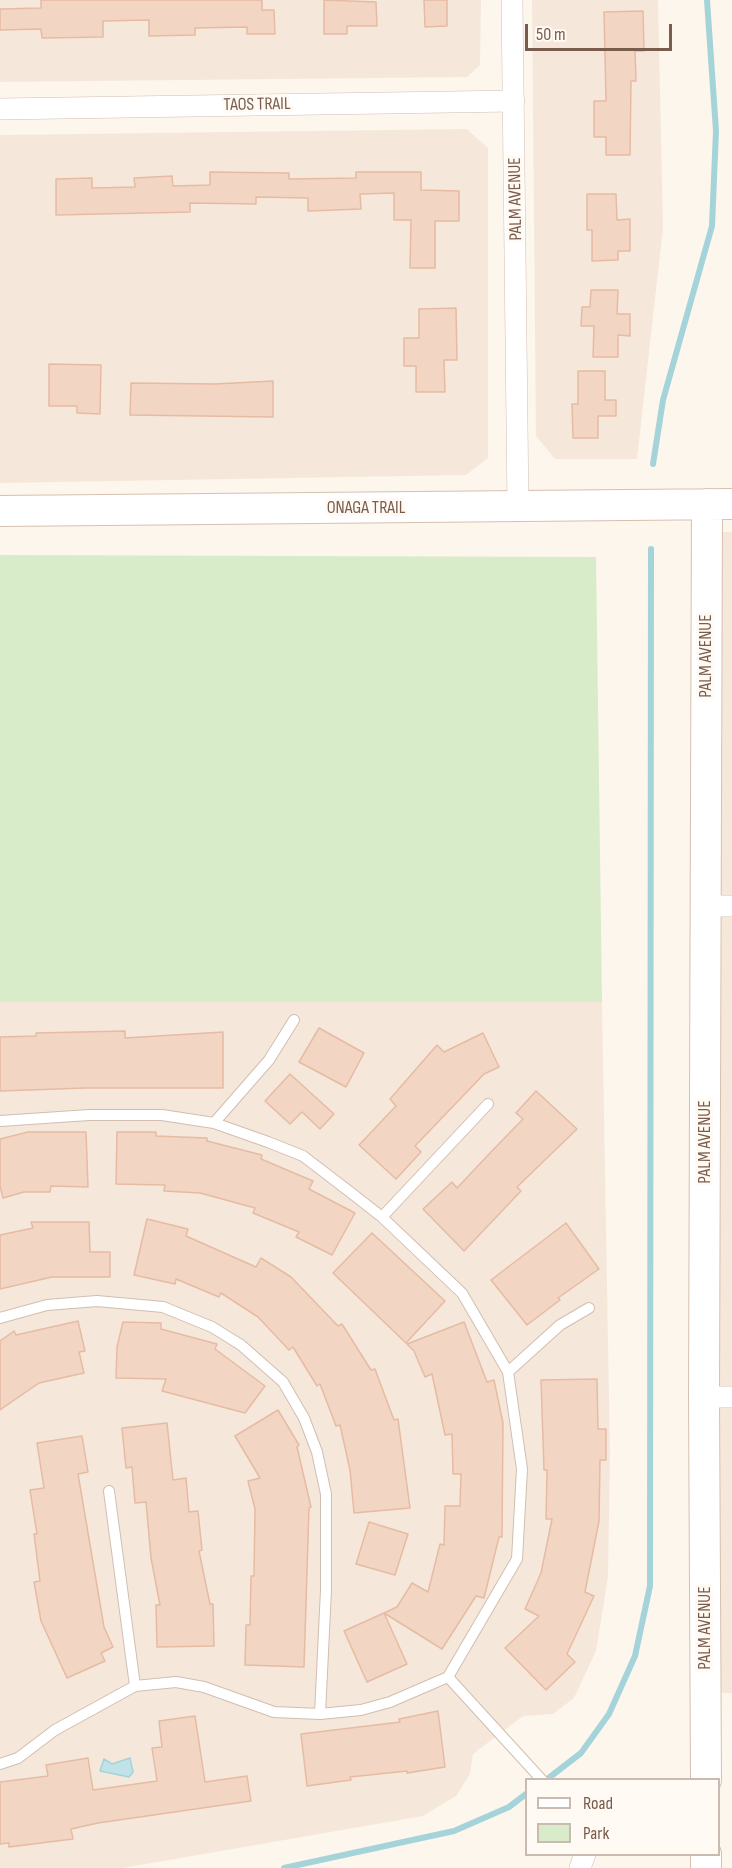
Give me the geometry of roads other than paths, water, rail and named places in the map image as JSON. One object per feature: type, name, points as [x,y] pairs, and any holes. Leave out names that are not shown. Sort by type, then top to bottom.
[{"type":"street","name":"PALM AVENUE","points":[[512,0],[518,507]]},
{"type":"street","name":"TAOS TRAIL","points":[[0,109],[514,101]]},
{"type":"street","name":"PALM AVENUE","points":[[706,1778],[718,1397],[719,504]]},
{"type":"street","name":"ONAGA TRAIL","points":[[0,511],[719,504]]},
{"type":"lane","points":[[214,1123],[269,1060],[294,1020]]},
{"type":"lane","points":[[382,1217],[488,1104]]},
{"type":"lane","points":[[0,1121],[89,1115],[152,1115],[214,1123],[303,1156],[382,1217],[462,1293],[508,1372],[522,1469],[517,1559],[448,1677],[390,1702],[361,1710],[320,1714],[274,1712],[204,1687],[176,1682],[135,1686],[55,1730],[18,1758],[0,1764]]},
{"type":"lane","points":[[0,1318],[47,1305],[97,1301],[163,1307],[212,1327],[241,1345],[283,1382],[304,1418],[317,1452],[326,1494],[326,1590],[320,1714]]},
{"type":"lane","points":[[508,1372],[560,1325],[588,1308]]},
{"type":"lane","points":[[109,1491],[135,1686]]},
{"type":"lane","points":[[448,1677],[541,1778]]},
{"type":"water","points":[[130,1758],[133,1772],[129,1777],[100,1771],[104,1759],[112,1764]]},
{"type":"waterway","points":[[653,464],[663,400],[712,226],[716,131],[707,0]]},
{"type":"waterway","points":[[549,1778],[581,1753],[609,1714],[635,1656],[650,1586],[651,549]]},
{"type":"waterway","points":[[284,1868],[454,1831],[509,1807],[525,1795]]}]
